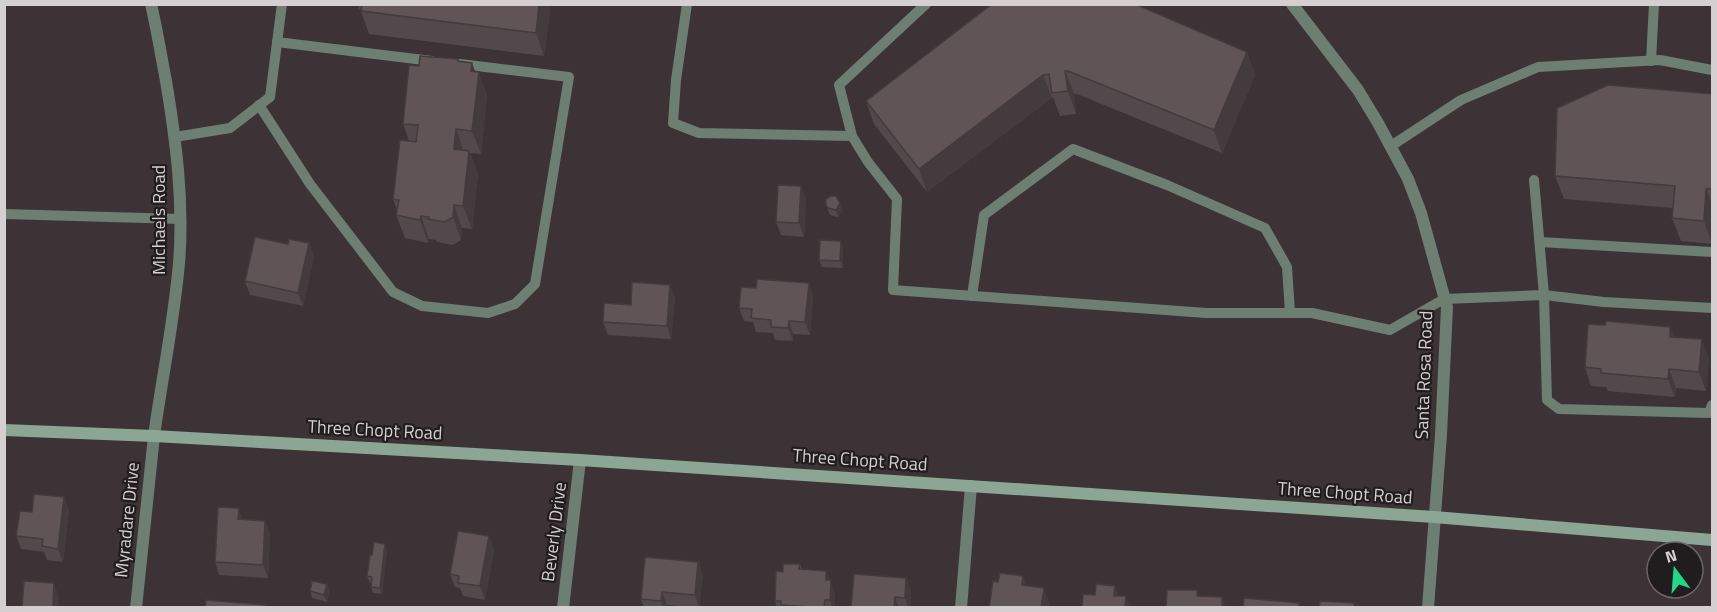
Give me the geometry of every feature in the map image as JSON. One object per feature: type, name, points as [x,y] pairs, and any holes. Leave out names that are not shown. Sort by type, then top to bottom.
[{"type":"main road","name":"Three Chopt Road","points":[[4,430],[154,436],[580,460],[1434,517],[1713,540]]},
{"type":"street","name":"Michaels Road","points":[[151,4],[157,27],[175,137],[180,219],[179,262],[174,306],[154,436]]},
{"type":"street","name":"Santa Rosa Road","points":[[1292,4],[1358,90],[1408,178],[1421,213],[1447,308],[1442,424],[1428,608]]},
{"type":"street","name":"Myradare Drive","points":[[136,608],[154,436]]},
{"type":"street","name":"Beverly Drive","points":[[563,608],[580,460]]},
{"type":"street","points":[[961,608],[971,486]]},
{"type":"lane","points":[[175,137],[230,128],[270,97],[282,4]]},
{"type":"lane","points":[[687,4],[676,80],[673,123],[699,133],[852,136]]},
{"type":"lane","points":[[926,4],[839,85],[852,136],[868,162],[897,200],[893,290],[1206,313],[1312,313],[1390,330],[1444,299],[1544,295],[1604,302],[1713,308]]},
{"type":"lane","points":[[1651,61],[1654,4]]},
{"type":"lane","points":[[277,42],[440,62]]},
{"type":"lane","points":[[1391,146],[1461,100],[1538,67],[1660,60],[1713,70]]},
{"type":"lane","points":[[259,105],[310,184],[393,292],[422,306],[488,313],[515,304],[535,284],[568,77],[452,63]]},
{"type":"lane","points":[[972,296],[984,215],[1073,148],[1167,185],[1265,228],[1287,267],[1290,313]]},
{"type":"lane","points":[[1534,180],[1544,295],[1547,400],[1559,409],[1709,413],[1713,405]]},
{"type":"lane","points":[[4,214],[180,219]]},
{"type":"lane","points":[[1540,242],[1713,252]]},
{"type":"building","points":[[362,4],[539,4],[536,33],[361,11]]},
{"type":"building","points":[[992,4],[1135,4],[1247,52],[1214,130],[1065,71],[1068,91],[1052,93],[1049,74],[1043,75],[919,169],[866,101]]},
{"type":"building","points":[[420,56],[458,59],[458,61],[472,63],[471,71],[479,72],[472,131],[456,129],[454,149],[469,151],[463,206],[454,205],[453,217],[445,222],[428,219],[429,217],[421,216],[420,220],[396,215],[399,200],[393,199],[400,140],[416,142],[418,125],[403,124],[409,65],[419,66]]},
{"type":"building","points":[[1608,85],[1713,94],[1713,189],[1706,189],[1704,221],[1672,218],[1675,186],[1555,176],[1557,108]]},
{"type":"building","points":[[778,185],[801,186],[799,223],[776,222]]},
{"type":"building","points":[[836,196],[840,203],[836,210],[826,205],[826,199]]},
{"type":"building","points":[[255,237],[288,244],[289,239],[309,243],[298,293],[245,281]]},
{"type":"building","points":[[820,240],[841,241],[840,261],[819,260]]},
{"type":"building","points":[[757,279],[809,283],[805,322],[789,321],[788,328],[771,327],[771,320],[751,318],[752,309],[739,308],[741,287],[756,288]]},
{"type":"building","points":[[632,282],[670,285],[667,326],[603,322],[604,303],[631,305]]},
{"type":"building","points":[[1606,321],[1670,327],[1670,337],[1702,339],[1699,372],[1669,369],[1668,379],[1601,373],[1601,369],[1585,367],[1588,324],[1605,325]]},
{"type":"building","points":[[34,494],[64,497],[58,549],[42,546],[43,539],[16,536],[20,511],[32,512]]},
{"type":"building","points":[[218,507],[239,508],[238,519],[265,521],[263,565],[215,562]]},
{"type":"building","points":[[458,531],[489,536],[480,586],[458,583],[459,576],[450,574]]},
{"type":"building","points":[[374,542],[385,544],[380,588],[371,587],[372,577],[367,576]]},
{"type":"building","points":[[645,557],[698,562],[695,595],[662,592],[661,601],[641,599]]},
{"type":"building","points":[[783,564],[800,564],[799,569],[826,571],[826,580],[831,580],[830,600],[825,600],[824,608],[781,605],[781,601],[775,601],[776,571],[783,572]]},
{"type":"building","points":[[1000,573],[1023,576],[1022,585],[1044,588],[1041,608],[989,608],[993,581],[998,582]]},
{"type":"building","points":[[854,574],[906,578],[905,598],[895,597],[894,608],[851,608]]},
{"type":"building","points":[[24,581],[54,583],[53,608],[22,608]]},
{"type":"building","points":[[312,581],[327,584],[324,595],[310,591]]},
{"type":"building","points":[[1096,584],[1115,586],[1114,596],[1126,596],[1125,608],[1082,608],[1083,594],[1095,595]]},
{"type":"building","points":[[1167,590],[1197,590],[1197,596],[1222,597],[1222,608],[1166,608]]},
{"type":"building","points":[[1244,598],[1299,603],[1299,608],[1243,608]]},
{"type":"building","points":[[206,600],[265,605],[265,608],[205,608]]},
{"type":"building","points":[[1320,601],[1354,603],[1354,606],[1378,608],[1319,608]]}]
